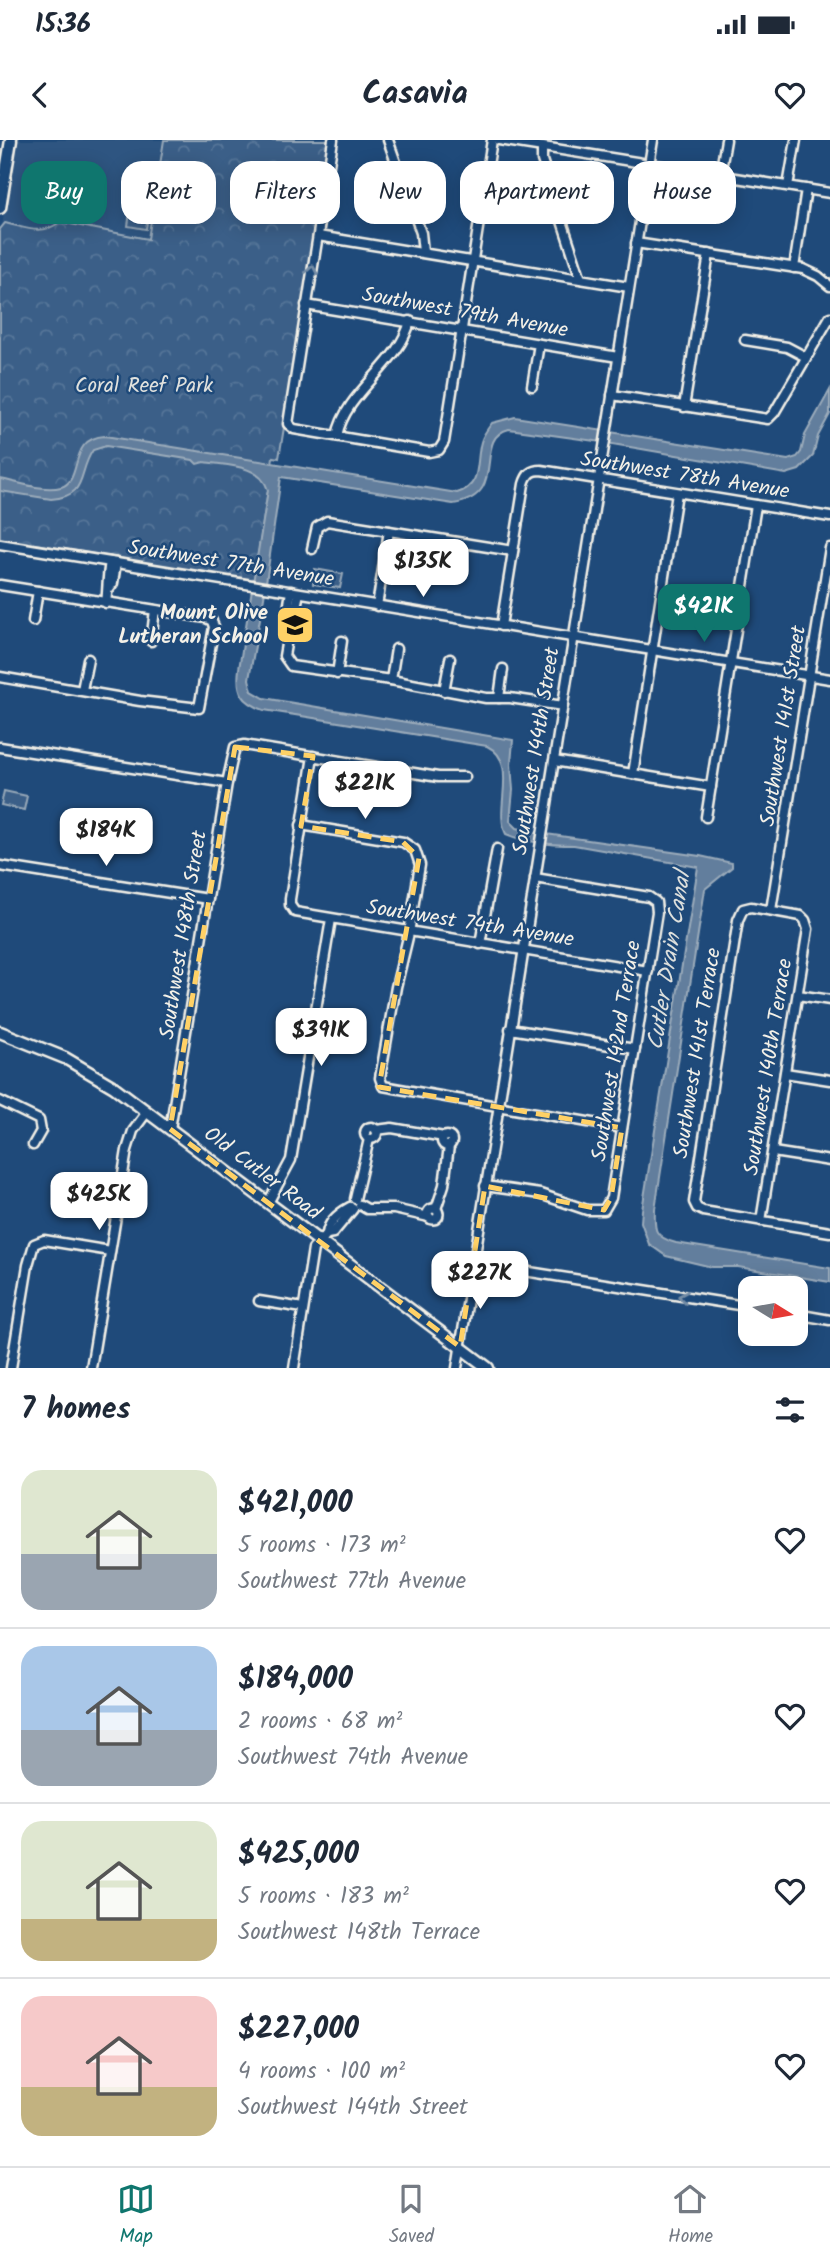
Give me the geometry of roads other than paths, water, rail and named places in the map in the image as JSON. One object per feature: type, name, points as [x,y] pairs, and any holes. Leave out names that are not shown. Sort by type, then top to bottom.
[{"type":"main road","points":[[0,208],[11,140]]},
{"type":"main road","name":"Old Cutler Road","points":[[0,1032],[83,1068],[147,1112],[268,1203],[323,1238],[488,1368]]},
{"type":"street","points":[[333,140],[289,426],[429,452],[440,449],[444,442],[492,140]]},
{"type":"street","points":[[388,140],[421,233],[423,252]]},
{"type":"street","points":[[499,140],[630,161]]},
{"type":"street","name":"Southwest 144th Street","points":[[650,161],[653,140]]},
{"type":"street","points":[[722,161],[726,140]]},
{"type":"street","points":[[788,186],[796,140]]},
{"type":"street","points":[[542,147],[542,159],[581,279]]},
{"type":"street","points":[[736,178],[830,193]]},
{"type":"street","points":[[794,268],[806,189]]},
{"type":"street","name":"Southwest 144th Street","points":[[457,1368],[639,224]]},
{"type":"street","points":[[318,236],[629,287]]},
{"type":"street","points":[[636,243],[794,268],[818,275],[830,286]]},
{"type":"street","points":[[684,407],[709,254]]},
{"type":"street","name":"Southwest 79th Avenue","points":[[306,304],[618,357]]},
{"type":"street","points":[[612,395],[758,419],[770,418],[830,317]]},
{"type":"street","points":[[337,436],[342,418],[403,341],[410,321]]},
{"type":"street","points":[[745,340],[787,347],[806,357]]},
{"type":"street","points":[[532,386],[539,344]]},
{"type":"street","name":"Southwest 78th Avenue","points":[[513,551],[524,484],[528,475],[534,471],[830,517]]},
{"type":"street","points":[[633,774],[677,493]]},
{"type":"street","points":[[706,817],[756,505]]},
{"type":"street","points":[[312,549],[319,525],[330,522],[513,551],[502,626]]},
{"type":"street","points":[[377,606],[389,531]]},
{"type":"street","name":"Southwest 77th Avenue","points":[[0,544],[830,679]]},
{"type":"street","name":"Southwest 141st Street","points":[[771,910],[830,548]]},
{"type":"street","points":[[106,603],[106,583],[113,562]]},
{"type":"street","points":[[0,585],[206,618],[212,621],[215,627],[199,708],[140,701],[0,677]]},
{"type":"street","points":[[33,621],[38,591]]},
{"type":"street","points":[[295,592],[295,612],[291,616],[284,656],[293,667],[391,680],[444,691],[563,706]]},
{"type":"street","points":[[150,641],[155,610]]},
{"type":"street","points":[[337,674],[342,642]]},
{"type":"street","points":[[391,680],[396,649]]},
{"type":"street","points":[[82,690],[88,659]]},
{"type":"street","points":[[444,691],[450,659]]},
{"type":"street","points":[[499,698],[503,669]]},
{"type":"street","name":"Southwest 148th Street","points":[[170,1129],[235,747],[244,745],[313,756]]},
{"type":"street","points":[[0,747],[227,783]]},
{"type":"street","points":[[465,777],[438,777],[313,756],[301,825],[401,842],[413,848],[420,864],[380,1079],[383,1086],[622,1128]]},
{"type":"street","points":[[554,761],[711,787]]},
{"type":"street","name":"Southwest 74th Avenue","points":[[301,825],[290,898],[291,906],[299,914],[648,971]]},
{"type":"street","points":[[480,944],[497,849]]},
{"type":"street","points":[[0,866],[208,899]]},
{"type":"street","name":"Southwest 142nd Terrace","points":[[485,1186],[540,1194],[587,1210],[601,1211],[607,1208],[611,1198],[648,971],[657,912],[654,899],[535,878]]},
{"type":"street","name":"Southwest 141st Terrace","points":[[761,1221],[700,1211],[694,1204],[694,1193],[739,916],[743,909],[751,907],[771,910]]},
{"type":"street","name":"Southwest 140th Terrace","points":[[761,1221],[808,936],[805,920],[801,916],[771,910]]},
{"type":"street","points":[[268,1203],[291,1160],[331,919]]},
{"type":"street","points":[[797,995],[830,1000]]},
{"type":"street","points":[[510,1028],[635,1049]]},
{"type":"street","points":[[785,1073],[830,1080]]},
{"type":"street","points":[[0,1101],[39,1120],[41,1131],[33,1145]]},
{"type":"street","points":[[91,1368],[127,1147],[147,1112]]},
{"type":"street","points":[[294,1368],[313,1249],[323,1238],[327,1227],[339,1214],[355,1205],[367,1209],[394,1209],[433,1220],[438,1217],[436,1209],[444,1185],[449,1146],[443,1144],[444,1137],[392,1128],[376,1130],[376,1137],[369,1139],[355,1205]]},
{"type":"street","points":[[773,1152],[830,1161]]},
{"type":"street","points":[[761,1221],[830,1232]]},
{"type":"street","points":[[11,1368],[33,1246],[40,1240],[110,1251]]},
{"type":"street","points":[[473,1263],[738,1305]]},
{"type":"street","points":[[259,1300],[303,1308]]},
{"type":"street","points":[[808,1316],[830,1320]]},
{"type":"place","name":"Mount Olive Lutheran School","points":[[295,625]]},
{"type":"park label","name":"Coral Reef Park","points":[[144,386]]},
{"type":"water label","name":"Cutler Drain Canal","points":[[670,961]]}]
